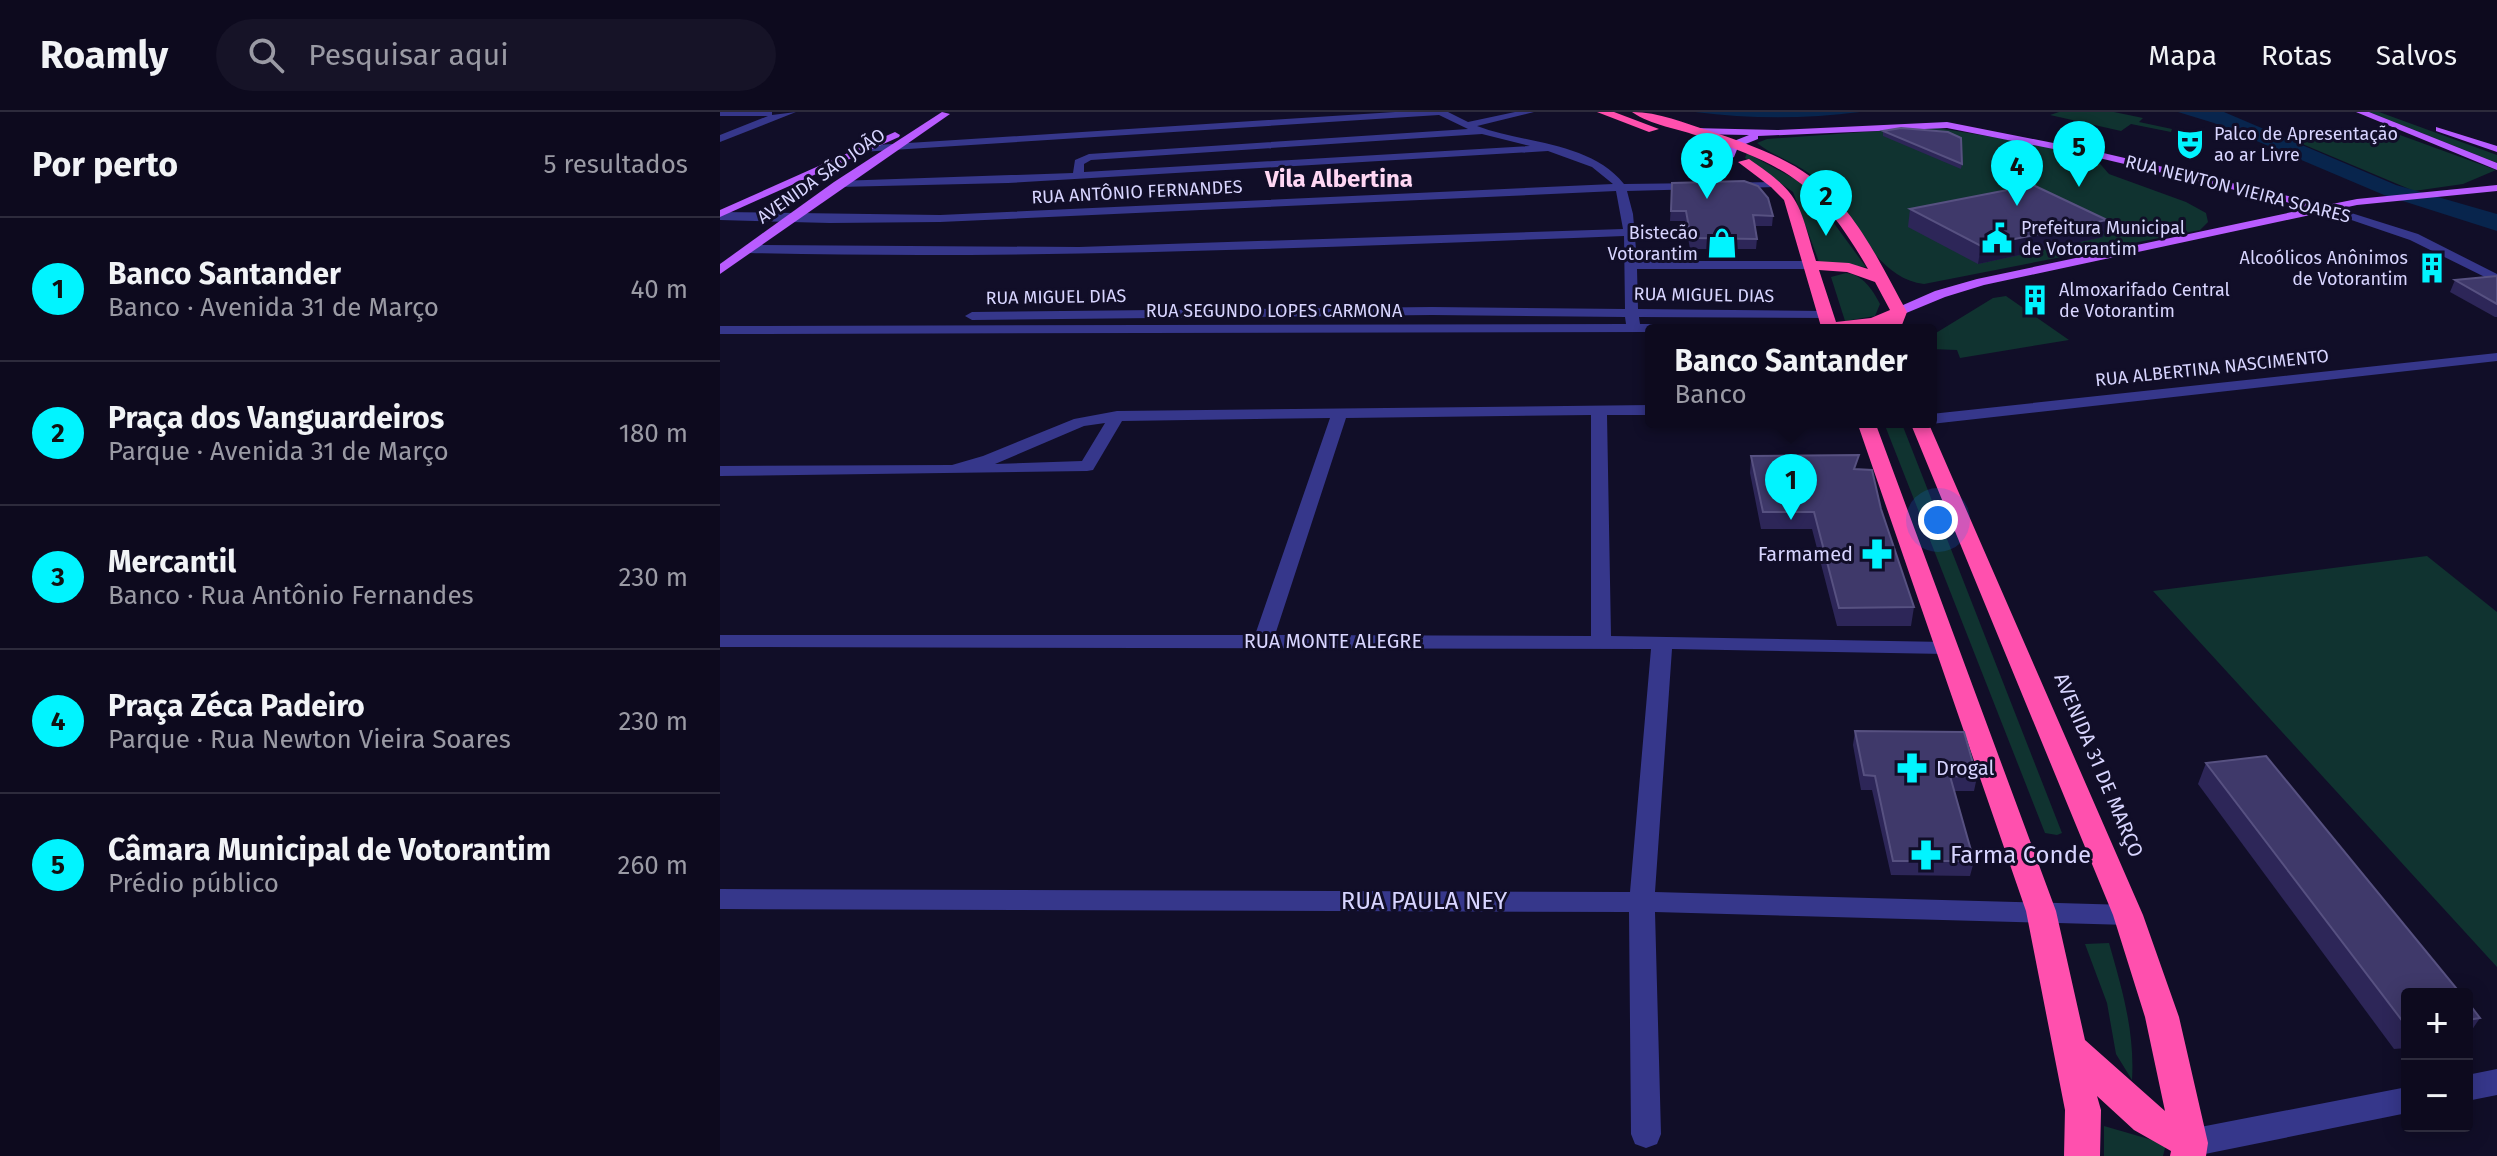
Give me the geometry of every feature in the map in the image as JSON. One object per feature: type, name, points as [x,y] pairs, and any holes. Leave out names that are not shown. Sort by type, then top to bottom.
[{"type":"highway","points":[[1603,112],[1731,151],[1808,180],[1828,201],[1881,279],[1899,312],[1894,324]]},
{"type":"highway","points":[[1638,112],[1693,131],[1731,151],[1776,184],[1790,199],[1827,324],[1868,324],[1886,320],[1899,312]]},
{"type":"highway","points":[[1808,265],[1849,268],[1881,279]]},
{"type":"highway","points":[[1868,428],[2041,911],[2083,1110],[2082,1156]]},
{"type":"highway","name":"AVENIDA 31 DE MARÇO","points":[[1922,428],[2128,915],[2162,1017],[2189,1150]]},
{"type":"highway","points":[[2069,1047],[2147,1119],[2189,1150]]},
{"type":"main road","points":[[2361,112],[2497,167]]},
{"type":"main road","name":"AVENIDA SÃO JOÃO","points":[[720,270],[890,148],[948,113]]},
{"type":"main road","name":"AVENIDA SÃO JOÃO","points":[[720,215],[861,149],[948,113]]},
{"type":"main road","name":"RUA NEWTON VIEIRA SOARES","points":[[1777,133],[1918,124],[1971,128],[2329,209]]},
{"type":"main road","points":[[2434,127],[2497,149]]},
{"type":"main road","points":[[1693,131],[1777,133]]},
{"type":"main road","points":[[1731,151],[1749,138],[1777,133]]},
{"type":"main road","points":[[2471,189],[2497,179]]},
{"type":"main road","points":[[1899,312],[1940,294],[1982,282],[2361,202],[2497,188]]},
{"type":"main road","points":[[2276,197],[2361,202]]},
{"type":"street","points":[[861,149],[1440,112],[1467,125],[1593,164],[1620,186],[1629,232],[1634,329]]},
{"type":"street","points":[[1467,125],[1529,112]]},
{"type":"street","points":[[720,113],[787,113]]},
{"type":"street","points":[[720,139],[787,113]]},
{"type":"street","points":[[1078,176],[1079,162],[1089,157],[1485,131]]},
{"type":"street","points":[[838,184],[1078,176],[1547,148]]},
{"type":"street","name":"RUA ANTÔNIO FERNANDES","points":[[720,215],[788,220],[1085,213],[1620,186],[1776,184]]},
{"type":"street","name":"RUA NEWTON VIEIRA SOARES","points":[[2329,209],[2414,237],[2497,279]]},
{"type":"street","points":[[749,249],[843,252],[1160,249],[1629,232]]},
{"type":"street","points":[[1631,265],[1808,265]]},
{"type":"street","name":"RUA MIGUEL DIAS","points":[[720,319],[1432,311],[1632,312],[1827,324]]},
{"type":"street","name":"RUA SEGUNDO LOPES CARMONA","points":[[720,330],[1645,329]]},
{"type":"street","name":"RUA ALBERTINA NASCIMENTO","points":[[1937,418],[2497,357]]},
{"type":"street","points":[[1599,410],[1601,642]]},
{"type":"street","points":[[952,470],[989,460],[1080,422],[1117,416],[1645,410]]},
{"type":"street","points":[[1263,641],[1340,413]]},
{"type":"street","points":[[720,471],[1087,466],[1117,416]]},
{"type":"street","name":"RUA MONTE ALEGRE","points":[[720,641],[1601,642],[1946,648]]},
{"type":"street","points":[[1646,1134],[1642,902],[1662,643]]},
{"type":"street","name":"RUA PAULA NEY","points":[[720,899],[1642,902],[2128,915]]},
{"type":"street","points":[[2473,1087],[2497,1082]]},
{"type":"street","points":[[2189,1150],[2401,1101]]},
{"type":"green space","points":[[2059,112],[2114,112],[2143,118],[2139,122],[2172,129],[2171,132],[2131,124],[2121,131],[2050,115]]},
{"type":"green space","points":[[2369,112],[2379,112],[2497,155],[2497,163]]},
{"type":"green space","points":[[1932,127],[2029,143],[2095,158],[2109,174],[2186,202],[2206,213],[2208,222],[2200,230],[1924,284],[1906,279],[1875,255],[1838,203],[1810,174],[1757,143],[1767,139]]},
{"type":"green space","points":[[2389,131],[2496,170],[2463,184],[2414,191],[2300,143]]},
{"type":"green space","points":[[1747,153],[1806,185],[1866,267],[1819,262],[1793,192],[1745,158]]},
{"type":"green space","points":[[1846,273],[1862,280],[1874,293],[1880,304],[1875,316],[1845,321],[1831,277]]},
{"type":"green space","points":[[2006,296],[2069,340],[1960,358],[1957,350],[1937,349],[1937,332],[1993,298]]},
{"type":"green space","points":[[1886,428],[1904,428],[2062,833],[2045,833]]},
{"type":"green space","points":[[2427,556],[2497,612],[2497,967],[2153,591]]},
{"type":"green space","points":[[2109,943],[2129,1028],[2132,1080],[2116,1054],[2107,1003],[2085,944]]},
{"type":"green space","points":[[2104,1126],[2166,1144],[2163,1156],[2104,1156]]},
{"type":"water","points":[[1695,112],[1860,112],[1778,117]]},
{"type":"water","points":[[2178,112],[2224,112],[2396,185],[2497,214],[2497,231],[2384,195],[2214,123]]},
{"type":"building","points":[[1901,128],[1948,132],[1961,138],[1962,164],[1883,131]]},
{"type":"building","points":[[1744,181],[1758,186],[1768,198],[1773,216],[1753,215],[1757,239],[1691,238],[1686,211],[1671,211],[1672,183]]},
{"type":"building","points":[[2033,185],[2107,220],[1981,246],[1910,209]]},
{"type":"building","points":[[2497,276],[2497,304],[2455,280]]},
{"type":"building","points":[[1859,455],[1854,469],[1872,470],[1881,509],[1914,607],[1839,608],[1814,512],[1763,512],[1751,456]]},
{"type":"building","points":[[1855,731],[1964,732],[1977,777],[1950,776],[1974,861],[1893,861],[1875,776],[1864,775]]},
{"type":"building","points":[[2266,756],[2456,988],[2401,988],[2401,1019],[2206,763]]},
{"type":"place","name":"Palco de Apresentação ao ar Livre","points":[[2190,144]]},
{"type":"place","name":"Câmara Municipal de Votorantim","points":[[2079,187]]},
{"type":"place","name":"Mercantil","points":[[1707,199]]},
{"type":"place","name":"Praça Zéca Padeiro","points":[[2017,206]]},
{"type":"place","name":"Praça dos Vanguardeiros","points":[[1826,236]]},
{"type":"place","name":"Prefeitura Municipal de Votorantim","points":[[1997,238]]},
{"type":"place","name":"Bistecão Votorantim","points":[[1722,243]]},
{"type":"place","name":"Alcoólicos Anônimos de Votorantim","points":[[2432,268]]},
{"type":"place","name":"Almoxarifado Central de Votorantim","points":[[2035,300]]},
{"type":"place","name":"Banco Santander","points":[[1791,520]]},
{"type":"place","name":"Farmamed","points":[[1877,554]]},
{"type":"place","name":"Drogal","points":[[1912,768]]},
{"type":"place","name":"Farma Conde","points":[[1926,855]]},
{"type":"district","name":"Vila Albertina","points":[[1339,179]]}]
